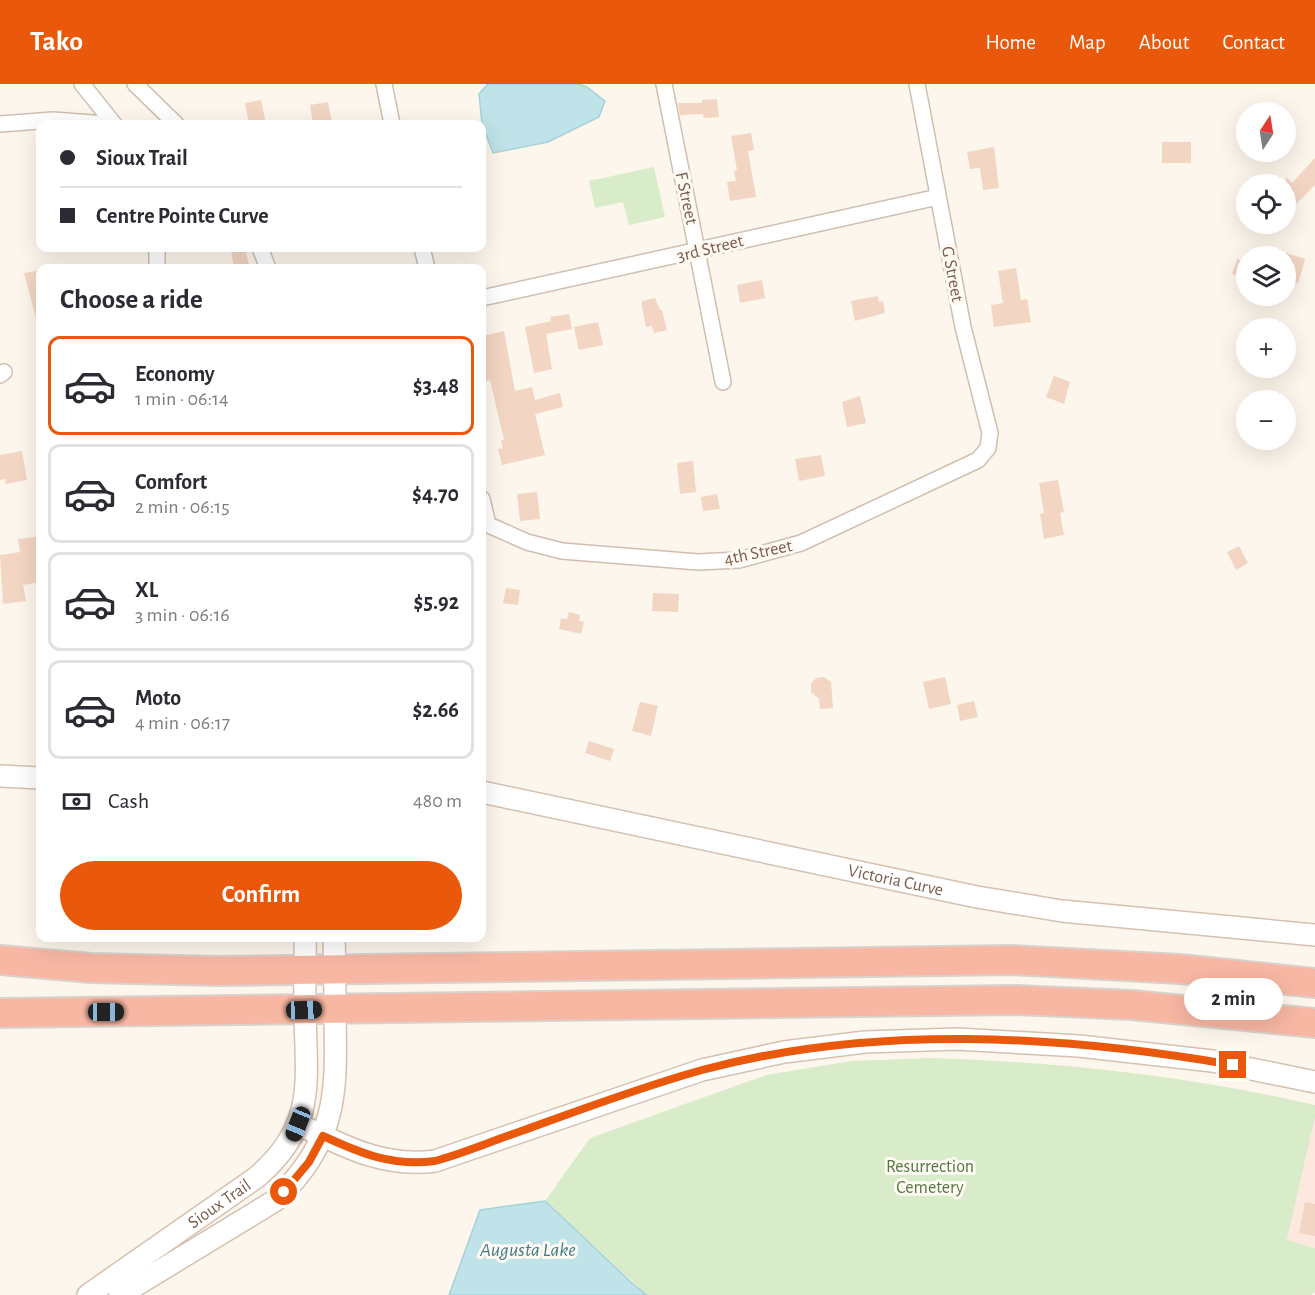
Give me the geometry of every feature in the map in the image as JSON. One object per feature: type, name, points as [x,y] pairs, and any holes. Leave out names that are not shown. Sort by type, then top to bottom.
[{"type":"highway","points":[[0,960],[123,970],[336,970],[1012,960],[1180,969],[1315,983]]},
{"type":"highway","points":[[0,1013],[1005,1000],[1132,1005],[1315,1023]]},
{"type":"street","points":[[82,84],[111,120]]},
{"type":"street","points":[[135,84],[172,120]]},
{"type":"street","points":[[384,84],[391,120]]},
{"type":"street","name":"F Street","points":[[664,84],[723,382]]},
{"type":"street","name":"G Street","points":[[917,84],[963,327],[990,434],[988,448],[978,460]]},
{"type":"street","points":[[0,124],[36,121]]},
{"type":"street","name":"3rd Street","points":[[486,297],[938,197]]},
{"type":"street","name":"4th Street","points":[[486,523],[527,542],[562,551],[698,562],[739,560],[801,543],[978,460]]},
{"type":"street","points":[[0,776],[36,778]]},
{"type":"street","name":"Victoria Curve","points":[[486,793],[977,897],[1062,911],[1315,935]]},
{"type":"street","name":"Sioux Trail","points":[[88,1295],[257,1177],[288,1144],[298,1124],[306,1087],[305,942]]},
{"type":"street","name":"Sioux Trail","points":[[120,1295],[276,1200],[303,1170],[323,1136],[335,1089],[334,942]]},
{"type":"street","points":[[298,1124],[382,1160],[410,1163],[435,1161],[702,1070],[809,1048],[893,1040],[976,1039],[1116,1050],[1212,1061],[1315,1082]]},
{"type":"shaded area","points":[[1315,1117],[1315,1248],[1287,1241]]},
{"type":"green space","points":[[654,167],[665,217],[629,225],[623,202],[595,208],[589,181]]},
{"type":"green space","name":"Resurrection Cemetery","points":[[931,1058],[1028,1063],[1124,1072],[1220,1086],[1315,1105],[1315,1117],[1287,1240],[1315,1248],[1315,1292],[1311,1295],[647,1295],[545,1201],[590,1138],[766,1075],[852,1061]]},
{"type":"water","points":[[488,84],[578,84],[587,87],[605,101],[599,117],[548,142],[493,153],[486,135],[486,120],[482,120],[479,94]]},
{"type":"water","name":"Augusta Lake","points":[[545,1201],[647,1295],[449,1295],[480,1210]]},
{"type":"building","points":[[717,99],[719,117],[704,118],[703,114],[680,115],[678,103],[702,103],[702,100]]},
{"type":"building","points":[[261,100],[265,120],[248,120],[245,103]]},
{"type":"building","points":[[328,102],[331,120],[312,120],[310,105]]},
{"type":"building","points":[[751,133],[754,150],[748,151],[756,197],[730,201],[727,182],[736,181],[734,171],[737,170],[731,136]]},
{"type":"building","points":[[1162,142],[1191,142],[1191,163],[1162,163]]},
{"type":"building","points":[[994,147],[999,188],[983,190],[980,168],[970,169],[967,152]]},
{"type":"building","points":[[1315,158],[1315,185],[1296,204],[1296,179]]},
{"type":"building","points":[[231,252],[246,252],[249,264],[233,264]]},
{"type":"building","points":[[1296,256],[1305,259],[1298,284],[1296,283]]},
{"type":"building","points":[[1236,262],[1236,275],[1232,274]]},
{"type":"building","points":[[1016,268],[1021,300],[1027,299],[1031,322],[994,327],[991,305],[1003,303],[998,271]]},
{"type":"building","points":[[36,271],[36,318],[24,273]]},
{"type":"building","points":[[762,280],[765,298],[740,303],[737,285]]},
{"type":"building","points":[[878,296],[879,302],[883,301],[885,313],[855,321],[851,301]]},
{"type":"building","points":[[655,298],[662,310],[667,330],[654,333],[652,326],[646,327],[642,301]]},
{"type":"building","points":[[569,314],[572,329],[546,334],[552,369],[534,373],[525,327],[551,321],[550,317]]},
{"type":"building","points":[[598,322],[603,345],[579,350],[574,327]]},
{"type":"building","points":[[504,331],[515,391],[532,387],[535,400],[560,393],[563,407],[535,414],[545,455],[502,465],[498,449],[503,448],[501,440],[504,440],[490,380],[486,381],[486,335]]},
{"type":"building","points":[[1054,376],[1070,382],[1064,404],[1046,397]]},
{"type":"building","points":[[860,396],[866,423],[847,427],[842,402]]},
{"type":"building","points":[[22,451],[27,480],[6,484],[5,479],[0,480],[0,455]]},
{"type":"building","points":[[821,455],[825,476],[799,481],[795,459]]},
{"type":"building","points":[[693,461],[696,492],[680,494],[677,463]]},
{"type":"building","points":[[1058,480],[1064,512],[1060,513],[1064,535],[1044,539],[1040,514],[1044,513],[1039,483]]},
{"type":"building","points":[[537,492],[540,519],[520,521],[517,494]]},
{"type":"building","points":[[717,494],[720,509],[703,511],[701,497]]},
{"type":"building","points":[[36,537],[36,583],[23,585],[26,601],[3,604],[0,555],[20,552],[18,539]]},
{"type":"building","points":[[1239,546],[1248,563],[1236,570],[1227,552]]},
{"type":"building","points":[[506,588],[520,590],[518,605],[503,603]]},
{"type":"building","points":[[653,593],[679,594],[678,612],[652,611]]},
{"type":"building","points":[[569,612],[580,615],[579,621],[584,622],[581,634],[559,629],[561,618],[567,619]]},
{"type":"building","points":[[824,677],[831,682],[833,708],[820,709],[819,699],[811,692],[811,684],[816,678]]},
{"type":"building","points":[[945,677],[951,704],[929,709],[923,682]]},
{"type":"building","points":[[974,701],[978,717],[960,721],[957,705]]},
{"type":"building","points":[[640,702],[658,706],[651,736],[632,731]]},
{"type":"building","points":[[589,741],[614,749],[610,761],[585,753]]},
{"type":"building","points":[[1305,1202],[1315,1204],[1315,1236],[1299,1233]]},
{"type":"route","points":[[284,1192],[316,1153],[323,1136],[382,1160],[420,1163],[435,1161],[674,1078],[754,1058],[809,1048],[893,1040],[957,1039],[1079,1046],[1233,1065]]}]
